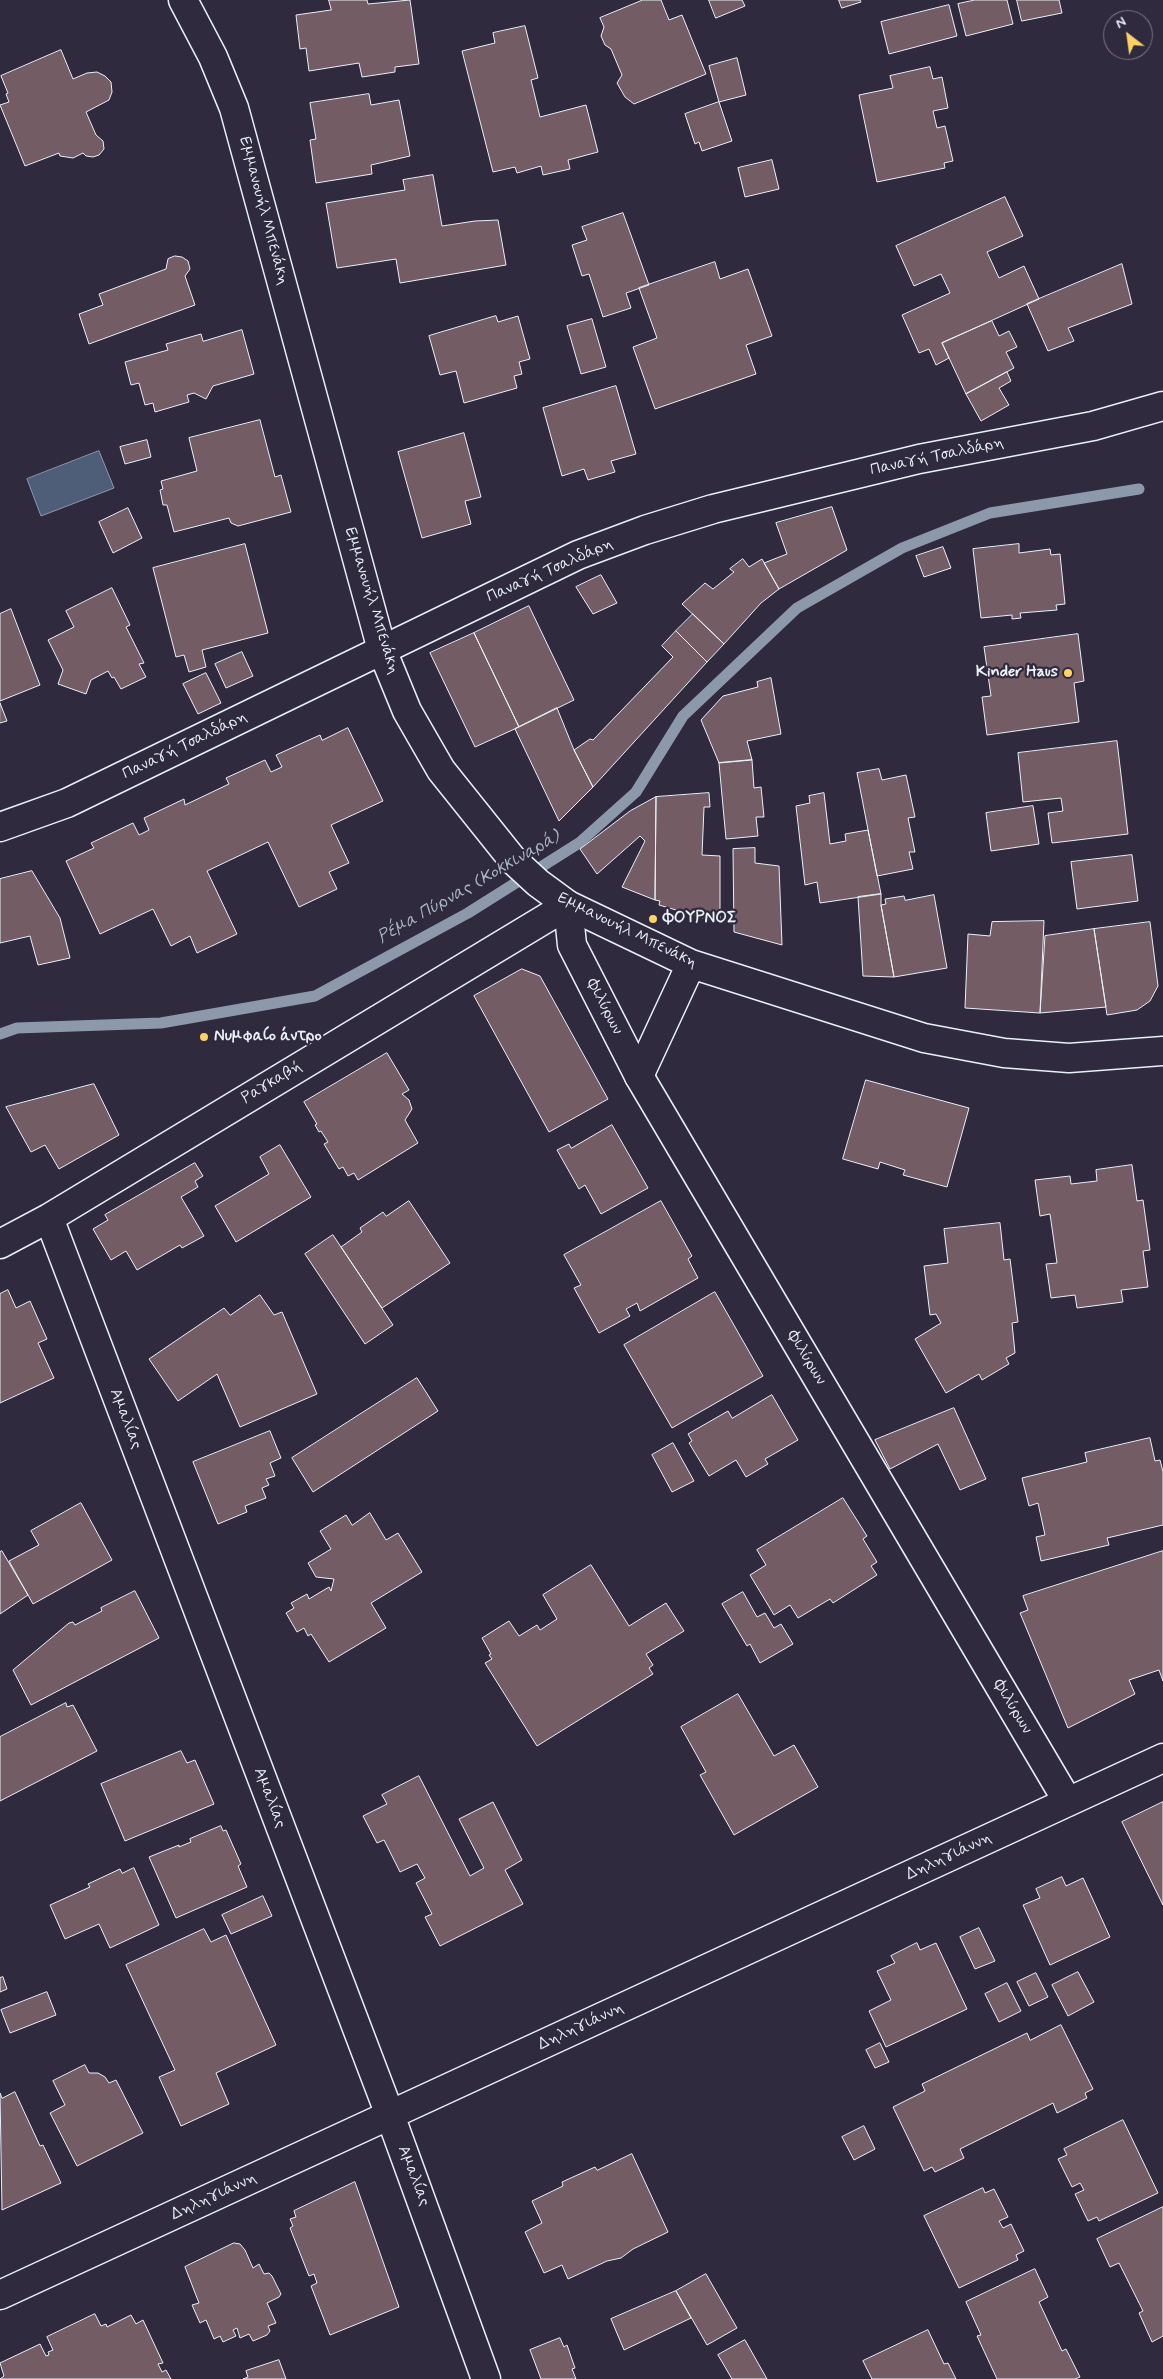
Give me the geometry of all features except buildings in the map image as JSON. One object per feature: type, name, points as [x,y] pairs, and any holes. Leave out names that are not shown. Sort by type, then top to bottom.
[{"type":"street","name":"Εμμανουήλ Μπενάκη","points":[[183,0],[213,57],[234,108],[382,650],[407,711],[441,770],[513,860],[538,883],[568,905],[690,964],[924,1038],[1004,1052],[1069,1058],[1163,1051]]},
{"type":"street","name":"Παναγή Τσαλδάρη","points":[[0,827],[67,803],[578,555],[645,530],[713,510],[891,466],[1093,426],[1163,406]]},
{"type":"street","name":"Φιλύρων","points":[[568,905],[572,946],[640,1076],[1068,1802]]},
{"type":"street","name":"Ραγκαβή","points":[[2,1238],[49,1218],[568,905]]},
{"type":"street","points":[[640,1076],[690,964]]},
{"type":"street","name":"Αμαλίας","points":[[49,1218],[390,2115],[486,2379]]},
{"type":"street","name":"Δηληγιάννη","points":[[0,2295],[1163,1758]]},
{"type":"water","points":[[99,451],[114,488],[41,516],[27,479]]},
{"type":"waterway","name":"Ρέμα Πύρνας (Κοκκιναρά)","points":[[0,1034],[17,1028],[161,1023],[315,996],[468,913],[579,843],[636,792],[683,716],[797,608],[902,548],[990,513],[1139,489]]},
{"type":"place","name":"Kinder Haus","points":[[1068,673]]},
{"type":"place","name":"ΦΟΥΡΝΟΣ","points":[[653,919]]},
{"type":"place","name":"Νυμφαίο άντρο","points":[[204,1037]]}]
